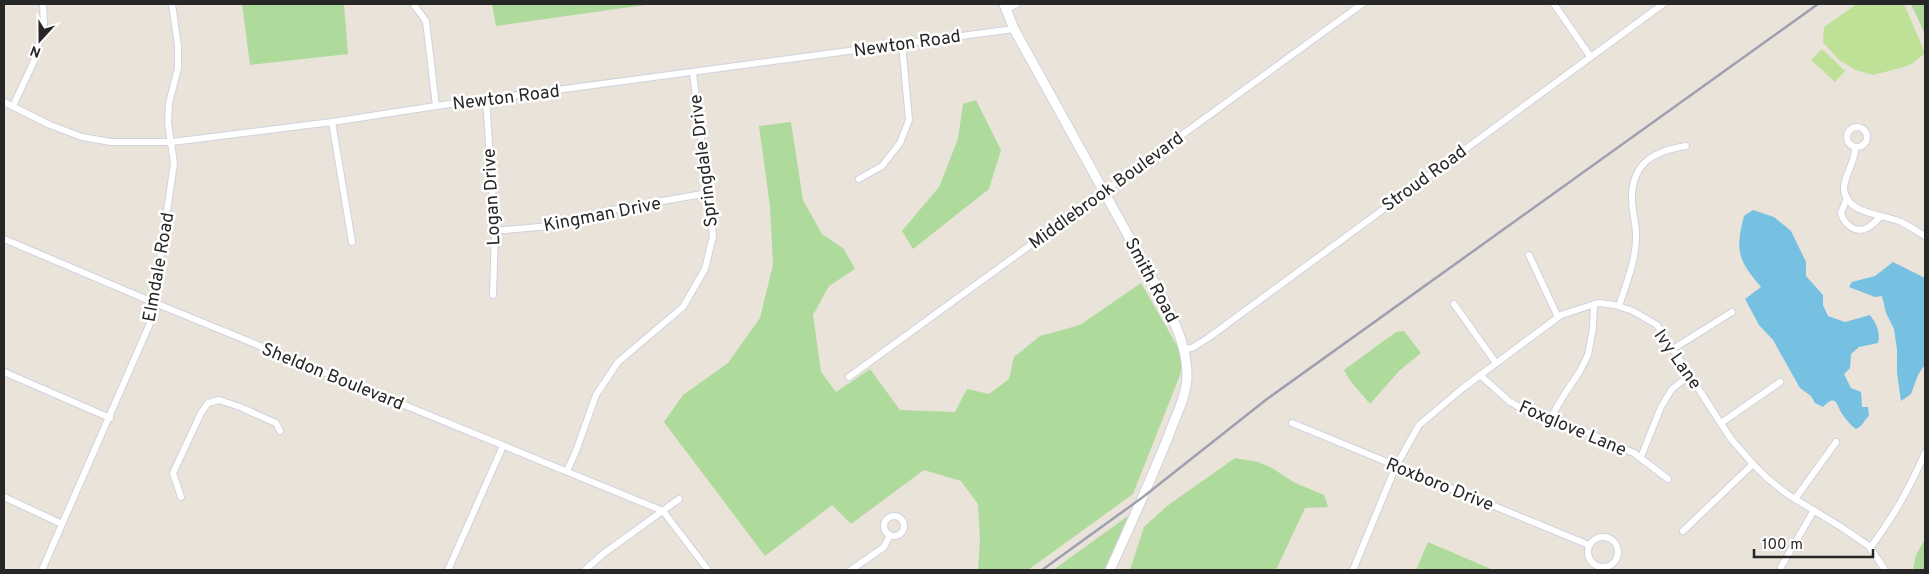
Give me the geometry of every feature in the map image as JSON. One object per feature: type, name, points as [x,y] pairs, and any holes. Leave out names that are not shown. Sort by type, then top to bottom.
[{"type":"main road","name":"Smith Road","points":[[1005,6],[1014,29],[1164,300],[1174,320],[1184,349],[1187,376],[1181,404],[1110,570]]},
{"type":"street","points":[[12,106],[34,60],[44,24],[43,4]]},
{"type":"street","name":"Elmdale Road","points":[[42,570],[151,321],[174,163],[168,123],[169,103],[178,68],[178,46],[172,4]]},
{"type":"street","points":[[1005,6],[1017,4]]},
{"type":"street","name":"Middlebrook Boulevard","points":[[849,377],[1362,4]]},
{"type":"street","points":[[1554,4],[1590,56]]},
{"type":"street","name":"Stroud Road","points":[[1184,349],[1192,348],[1208,338],[1663,4]]},
{"type":"street","points":[[414,5],[426,21],[436,106]]},
{"type":"street","name":"Newton Road","points":[[4,102],[50,125],[82,137],[112,142],[172,142],[1014,29]]},
{"type":"street","points":[[859,179],[882,166],[900,143],[909,120],[902,44]]},
{"type":"street","name":"Springdale Drive","points":[[567,471],[596,395],[618,362],[683,307],[705,269],[713,236],[693,73]]},
{"type":"street","name":"Logan Drive","points":[[486,99],[495,230],[493,295]]},
{"type":"street","points":[[332,122],[352,242]]},
{"type":"street","points":[[1620,306],[1633,256],[1636,235],[1632,194],[1635,178],[1651,157],[1665,150],[1686,146]]},
{"type":"street","points":[[1855,147],[1856,151],[1846,176],[1844,189],[1847,198],[1859,209],[1900,222],[1925,236]]},
{"type":"street","name":"Kingman Drive","points":[[495,230],[550,226],[606,211],[708,193]]},
{"type":"street","points":[[1847,198],[1841,213],[1844,222],[1851,228],[1867,228],[1880,217]]},
{"type":"street","name":"Sheldon Boulevard","points":[[4,238],[662,511]]},
{"type":"street","points":[[1529,255],[1558,317]]},
{"type":"street","points":[[1454,304],[1496,364]]},
{"type":"street","points":[[1550,419],[1588,355],[1593,328],[1594,304]]},
{"type":"street","name":"Ivy Lane","points":[[1353,570],[1396,466],[1419,425],[1480,375],[1558,317],[1594,304],[1620,306],[1657,325],[1731,439],[1766,478],[1870,548],[1885,570]]},
{"type":"street","points":[[1673,349],[1732,312]]},
{"type":"street","points":[[4,372],[110,418]]},
{"type":"street","name":"Foxglove Lane","points":[[1480,375],[1510,402],[1531,414],[1584,432],[1641,457],[1668,480]]},
{"type":"street","points":[[1641,457],[1661,407],[1672,389],[1690,375]]},
{"type":"street","points":[[1720,423],[1780,382]]},
{"type":"street","points":[[180,497],[173,473],[201,413],[208,403],[219,400],[240,407],[276,423],[280,431]]},
{"type":"street","name":"Roxboro Drive","points":[[1292,423],[1589,545]]},
{"type":"street","points":[[1795,499],[1836,442]]},
{"type":"street","points":[[448,570],[503,446]]},
{"type":"street","points":[[1870,548],[1910,488],[1925,453]]},
{"type":"street","points":[[1684,530],[1753,464]]},
{"type":"street","points":[[4,497],[62,524]]},
{"type":"street","points":[[585,570],[603,554],[679,499]]},
{"type":"street","points":[[1780,567],[1814,510]]},
{"type":"street","points":[[662,511],[708,570]]},
{"type":"street","points":[[851,570],[884,547],[890,535]]},
{"type":"street","points":[[1596,538],[1610,539],[1614,542],[1618,551],[1615,561],[1607,566],[1597,566],[1588,555],[1589,545],[1596,538]]},
{"type":"green space","points":[[242,4],[344,4],[348,54],[250,65]]},
{"type":"green space","points":[[492,4],[652,4],[496,26]]},
{"type":"green space","points":[[1857,4],[1904,4],[1925,53],[1913,63],[1904,67],[1873,75],[1856,70],[1839,60],[1823,42],[1824,27]]},
{"type":"green space","points":[[1911,4],[1925,4],[1925,34]]},
{"type":"green space","points":[[1822,49],[1845,71],[1835,82],[1811,60]]},
{"type":"green space","points":[[976,100],[1001,150],[989,189],[913,249],[902,231],[939,187],[958,139],[963,104]]},
{"type":"green space","points":[[791,122],[803,200],[822,234],[844,249],[855,269],[829,286],[813,315],[821,372],[836,392],[870,369],[900,410],[955,412],[967,389],[989,394],[1009,379],[1014,357],[1040,336],[1080,325],[1141,283],[1183,356],[1180,375],[1133,494],[1028,570],[978,570],[980,540],[978,504],[961,481],[924,470],[851,524],[832,505],[765,556],[664,422],[683,395],[728,363],[760,318],[773,265],[770,206],[759,126]]},
{"type":"green space","points":[[1404,331],[1421,353],[1399,371],[1370,404],[1352,383],[1344,370],[1396,332]]},
{"type":"green space","points":[[1235,458],[1258,462],[1272,468],[1295,483],[1324,495],[1328,507],[1305,508],[1276,570],[1130,570],[1144,527],[1167,506]]},
{"type":"green space","points":[[1128,516],[1105,570],[1053,570]]},
{"type":"green space","points":[[1925,539],[1925,570],[1913,570],[1916,555]]},
{"type":"green space","points":[[1428,542],[1493,570],[1416,570]]},
{"type":"water","points":[[1753,210],[1774,217],[1791,231],[1806,262],[1806,276],[1823,295],[1823,305],[1828,316],[1845,322],[1870,315],[1876,325],[1879,336],[1878,343],[1859,347],[1851,354],[1850,368],[1844,374],[1851,388],[1861,392],[1862,407],[1868,407],[1869,416],[1856,429],[1842,414],[1834,401],[1823,407],[1815,403],[1811,396],[1800,388],[1773,340],[1759,325],[1745,299],[1761,287],[1743,262],[1739,247],[1744,216]]},
{"type":"water","points":[[1893,262],[1925,278],[1925,364],[1918,375],[1911,394],[1901,401],[1894,329],[1886,313],[1882,296],[1875,297],[1849,287],[1852,282],[1875,276]]},
{"type":"railway","points":[[1042,570],[1143,497],[1267,399],[1818,4]]}]
